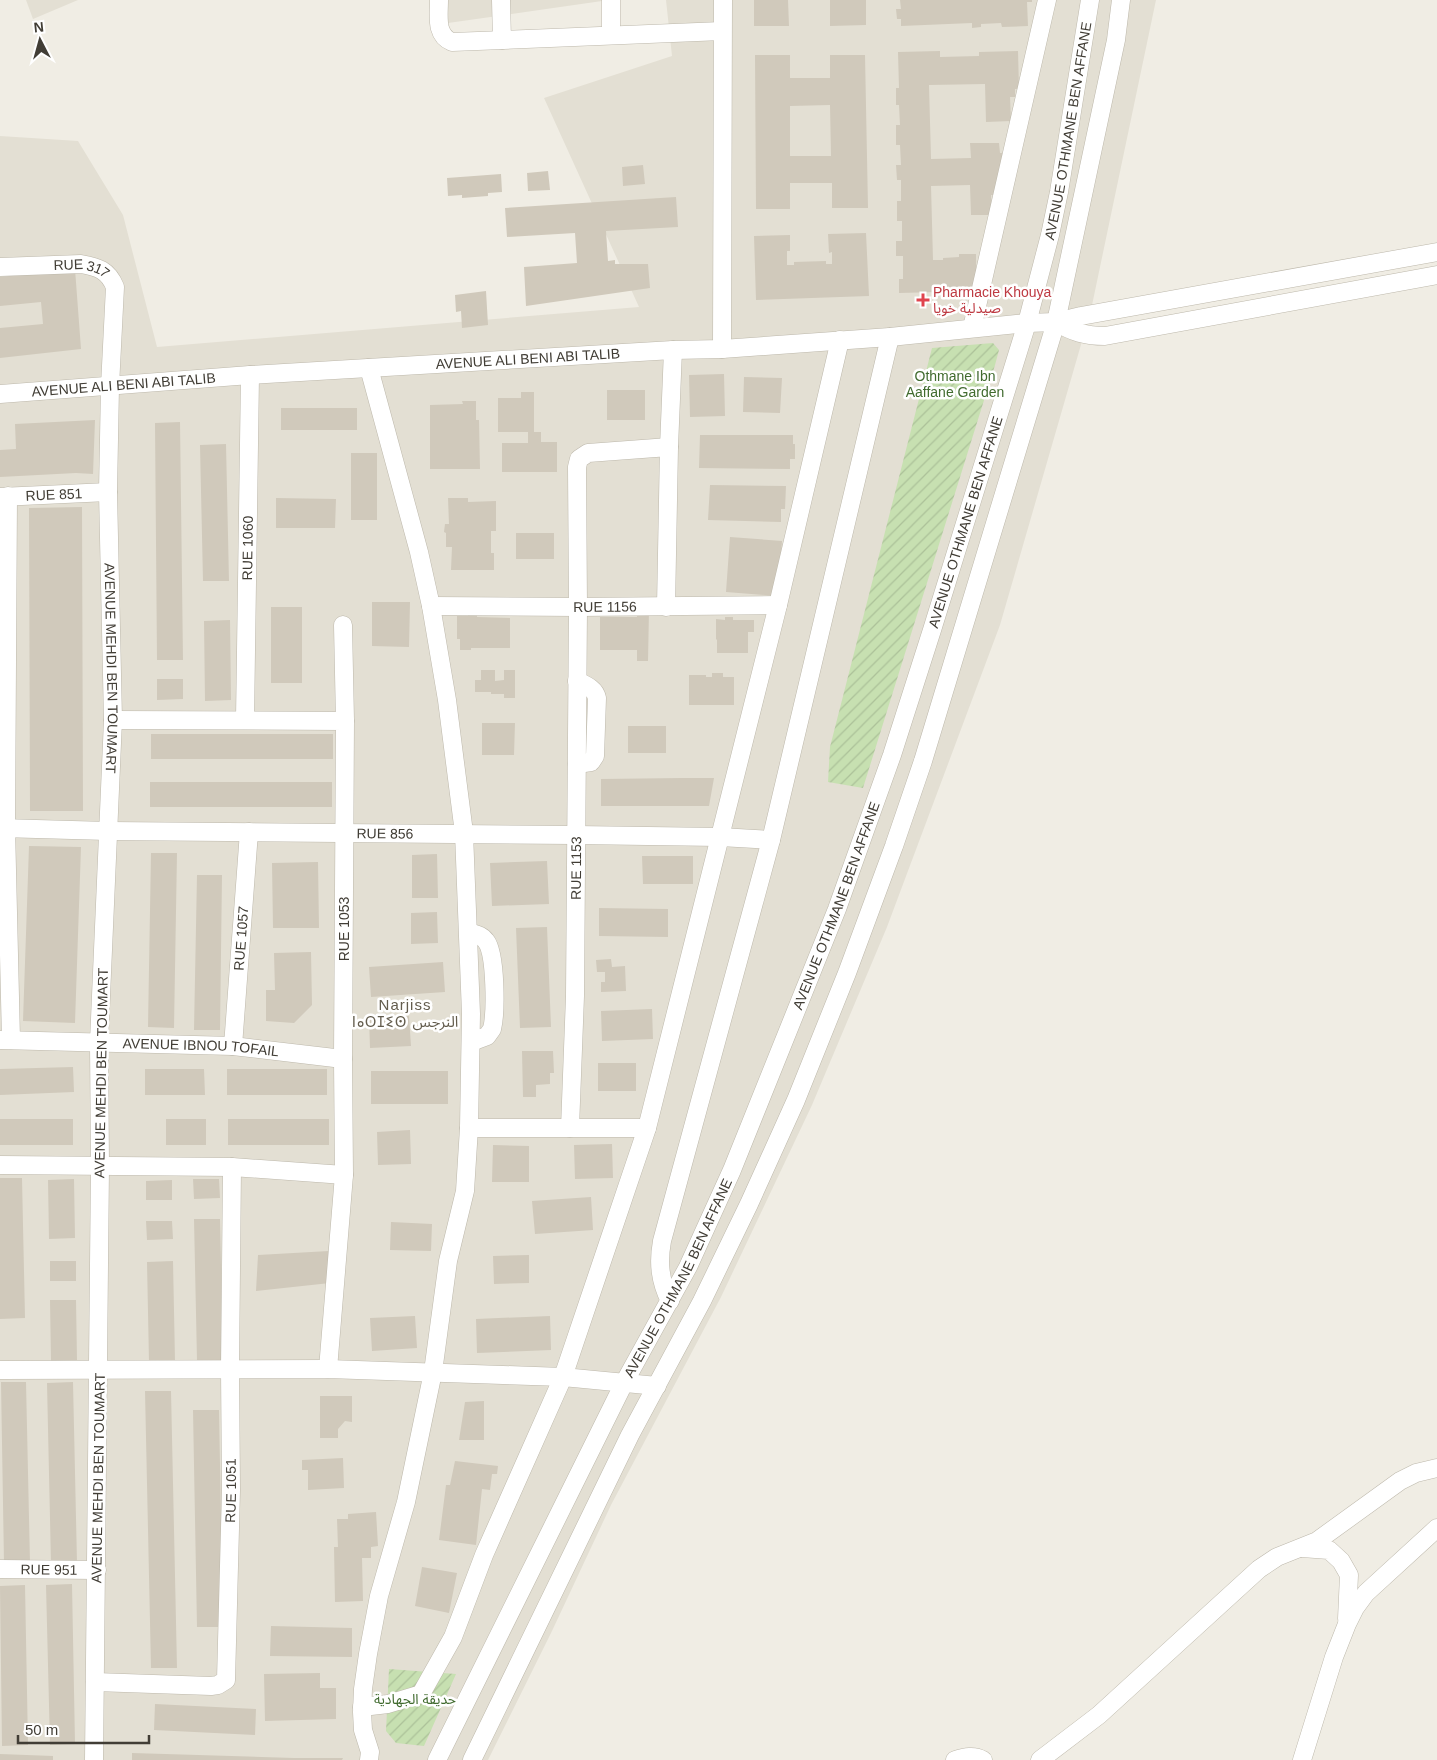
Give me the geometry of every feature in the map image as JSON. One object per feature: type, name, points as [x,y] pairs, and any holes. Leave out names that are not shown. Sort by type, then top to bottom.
[{"type":"street","points":[[439,0],[440,31],[447,40],[458,42],[722,31]]},
{"type":"street","points":[[501,0],[502,40]]},
{"type":"street","points":[[611,0],[611,36]]},
{"type":"street","points":[[722,349],[723,0]]},
{"type":"street","points":[[972,328],[1047,0]]},
{"type":"street","name":"AVENUE OTHMANE BEN AFFANE","points":[[437,1760],[624,1383],[688,1267],[732,1170],[837,909],[892,755],[1027,323],[1059,192],[1090,0]]},
{"type":"street","name":"AVENUE OTHMANE BEN AFFANE","points":[[472,1760],[617,1461],[718,1269],[749,1204],[796,1100],[847,973],[894,846],[923,761],[1056,322],[1116,40],[1121,0]]},
{"type":"street","name":"AVENUE ALI BENI ABI TALIB","points":[[0,394],[250,375],[673,350],[722,349],[1056,322],[1437,252]]},
{"type":"street","name":"RUE 317","points":[[0,267],[81,264],[94,266],[105,271],[111,277],[115,287],[110,386]]},
{"type":"street","points":[[1056,322],[1084,335],[1105,336],[1437,275]]},
{"type":"street","points":[[670,1301],[661,1278],[659,1266],[662,1241],[771,840],[890,336]]},
{"type":"street","points":[[362,1707],[388,1704],[421,1694],[453,1637],[484,1555],[564,1377],[647,1128],[778,605],[840,340]]},
{"type":"street","points":[[666,607],[673,350]]},
{"type":"street","points":[[368,1760],[370,1752],[363,1730],[362,1707],[368,1654],[379,1596],[406,1502],[433,1372],[448,1261],[465,1192],[471,1042],[469,932],[464,833],[447,700],[431,606],[419,552],[369,368]]},
{"type":"street","name":"RUE 1060","points":[[245,720],[250,375]]},
{"type":"street","name":"AVENUE MEHDI BEN TOUMART","points":[[94,1760],[99,1368],[99,1042],[113,720],[108,492],[110,386]]},
{"type":"street","name":"RUE 1153","points":[[570,1128],[575,996],[578,608],[577,467],[579,459],[588,453],[669,447]]},
{"type":"street","name":"RUE 851","points":[[4,496],[108,492]]},
{"type":"street","points":[[4,496],[3,828],[6,1040]]},
{"type":"street","name":"RUE 1156","points":[[431,606],[578,608],[778,605]]},
{"type":"street","name":"RUE 1053","points":[[328,1369],[344,1175],[345,721],[343,625]]},
{"type":"street","points":[[113,720],[345,721]]},
{"type":"street","name":"RUE 856","points":[[3,828],[720,837],[771,840]]},
{"type":"street","name":"RUE 1057","points":[[233,1046],[249,832]]},
{"type":"street","name":"AVENUE IBNOU TOFAIL","points":[[6,1040],[233,1046],[343,1058]]},
{"type":"street","points":[[469,1128],[647,1128]]},
{"type":"street","points":[[0,1165],[232,1167],[344,1175]]},
{"type":"street","name":"RUE 1051","points":[[95,1682],[211,1686],[218,1685],[226,1680],[231,1490],[232,1167]]},
{"type":"street","points":[[0,1370],[99,1368],[328,1369],[564,1377],[657,1386]]},
{"type":"street","points":[[1040,1760],[1099,1715],[1259,1569],[1277,1557],[1317,1541],[1400,1481],[1416,1473],[1437,1468]]},
{"type":"street","points":[[1302,1760],[1334,1657],[1347,1624],[1366,1594],[1437,1528]]},
{"type":"street","points":[[1299,1547],[1329,1550],[1341,1561],[1350,1575],[1347,1624]]},
{"type":"street","name":"RUE 951","points":[[0,1570],[97,1570]]},
{"type":"street","points":[[955,1760],[978,1757],[983,1760]]},
{"type":"shaded area","points":[[26,0],[78,0],[33,19]]},
{"type":"shaded area","points":[[433,0],[609,0],[448,23]]},
{"type":"shaded area","points":[[666,0],[1156,0],[1091,310],[1000,625],[887,927],[812,1105],[721,1297],[611,1505],[552,1631],[488,1760],[0,1760],[0,136],[78,141],[123,215],[157,347],[639,307],[544,98],[672,56]]},
{"type":"green space","name":"Othmane Ibn Aaffane Garden","points":[[993,343],[999,350],[995,365],[863,788],[828,782],[830,747],[932,348]]},
{"type":"green space","name":"حديقة الجهادية","points":[[389,1669],[456,1674],[424,1746],[396,1743],[386,1731]]},
{"type":"building","points":[[754,0],[788,0],[789,26],[754,26]]},
{"type":"building","points":[[830,0],[866,0],[866,25],[830,26]]},
{"type":"building","points":[[900,0],[1032,0],[1032,2],[1027,2],[1028,26],[1002,27],[1001,23],[981,24],[981,27],[972,28],[972,23],[901,26],[901,19],[897,19],[896,9],[901,9]]},
{"type":"building","points":[[940,51],[940,57],[979,56],[979,52],[1018,51],[1019,89],[1015,89],[1015,97],[1010,97],[1011,121],[986,122],[985,84],[929,85],[931,159],[971,158],[970,143],[999,143],[1000,153],[1003,153],[1003,172],[1000,182],[996,183],[996,195],[991,195],[992,215],[971,215],[970,185],[931,186],[933,260],[959,257],[959,254],[976,254],[976,291],[899,293],[899,279],[903,279],[903,256],[896,256],[896,241],[902,241],[902,221],[897,221],[897,201],[901,201],[901,180],[897,180],[896,165],[901,165],[900,145],[896,145],[896,125],[900,125],[899,105],[896,105],[896,88],[899,88],[898,52]]},
{"type":"building","points":[[755,55],[790,55],[790,78],[830,78],[830,55],[865,55],[868,208],[832,208],[832,183],[790,183],[790,209],[756,209]],"holes":[[[830,105],[831,156],[790,156],[790,106]]]},
{"type":"building","points":[[643,165],[645,184],[623,186],[622,167]]},
{"type":"building","points":[[548,171],[550,190],[528,191],[527,173]]},
{"type":"building","points":[[501,174],[502,192],[488,193],[488,196],[462,198],[462,195],[448,196],[447,178]]},
{"type":"building","points":[[676,197],[678,227],[606,231],[608,261],[615,260],[615,264],[648,264],[650,288],[526,306],[524,267],[577,263],[575,233],[507,237],[505,208]]},
{"type":"building","points":[[866,233],[869,296],[756,300],[754,236],[790,235],[790,251],[787,251],[787,265],[794,265],[794,262],[826,261],[826,264],[832,264],[832,252],[829,253],[828,234]]},
{"type":"building","points":[[75,269],[81,349],[0,358],[0,328],[43,324],[41,302],[0,306],[0,277]]},
{"type":"building","points":[[486,291],[488,325],[462,328],[461,311],[456,312],[455,295]]},
{"type":"building","points":[[724,374],[725,416],[690,417],[689,375]]},
{"type":"building","points":[[744,377],[782,378],[780,413],[743,412]]},
{"type":"building","points":[[607,390],[645,390],[645,420],[607,420]]},
{"type":"building","points":[[521,392],[534,392],[534,432],[541,432],[541,442],[557,442],[557,472],[502,472],[502,443],[528,443],[528,432],[498,432],[498,398],[521,398]]},
{"type":"building","points":[[462,401],[476,401],[476,420],[479,420],[480,469],[430,469],[430,405],[463,404]]},
{"type":"building","points":[[281,408],[357,408],[357,430],[281,430]]},
{"type":"building","points":[[95,420],[93,474],[76,473],[0,477],[0,450],[16,449],[15,424]]},
{"type":"building","points":[[180,422],[183,660],[157,660],[155,423]]},
{"type":"building","points":[[700,435],[793,435],[795,459],[790,459],[790,469],[699,468]]},
{"type":"building","points":[[226,444],[229,581],[203,581],[200,445]]},
{"type":"building","points":[[351,453],[377,453],[377,520],[351,520]]},
{"type":"building","points":[[710,485],[786,486],[785,509],[781,509],[781,522],[708,520]]},
{"type":"building","points":[[276,498],[336,499],[335,528],[276,528]]},
{"type":"building","points":[[448,498],[468,498],[468,502],[496,501],[496,531],[491,531],[491,553],[494,553],[494,570],[451,570],[452,547],[446,547],[446,533],[444,532],[445,524],[449,524]]},
{"type":"building","points":[[82,507],[83,811],[30,811],[29,508]]},
{"type":"building","points":[[516,533],[554,533],[554,559],[516,559]]},
{"type":"building","points":[[730,537],[782,541],[778,596],[726,592]]},
{"type":"building","points":[[372,602],[410,602],[409,647],[372,646]]},
{"type":"building","points":[[271,607],[302,607],[302,683],[271,683]]},
{"type":"building","points":[[637,609],[649,610],[648,661],[637,661],[637,650],[600,650],[600,617],[637,617]]},
{"type":"building","points":[[468,614],[477,614],[477,617],[510,618],[510,648],[471,648],[471,650],[460,650],[460,639],[457,639],[457,616],[468,616]]},
{"type":"building","points":[[725,617],[733,617],[733,620],[754,620],[754,632],[748,632],[748,653],[717,653],[716,619],[725,620]]},
{"type":"building","points":[[230,620],[231,700],[205,701],[204,621]]},
{"type":"building","points":[[481,670],[495,670],[495,681],[504,680],[504,670],[515,670],[515,698],[504,698],[504,694],[491,694],[491,692],[475,692],[475,680],[481,680]]},
{"type":"building","points":[[712,673],[723,673],[723,677],[734,677],[734,705],[689,705],[689,675],[712,677]]},
{"type":"building","points":[[157,679],[183,679],[183,699],[157,700]]},
{"type":"building","points":[[482,723],[515,723],[514,755],[482,755]]},
{"type":"building","points":[[628,726],[666,726],[666,753],[628,753]]},
{"type":"building","points":[[151,734],[333,734],[333,759],[151,759]]},
{"type":"building","points":[[714,778],[709,806],[601,806],[601,779]]},
{"type":"building","points":[[150,782],[332,782],[332,807],[150,807]]},
{"type":"building","points":[[29,846],[81,847],[75,1023],[23,1021]]},
{"type":"building","points":[[151,853],[177,853],[174,1028],[148,1027]]},
{"type":"building","points":[[437,854],[438,898],[412,898],[412,855]]},
{"type":"building","points":[[642,856],[693,856],[693,884],[643,884]]},
{"type":"building","points":[[547,861],[549,904],[492,906],[490,863]]},
{"type":"building","points":[[318,862],[319,928],[273,928],[272,863]]},
{"type":"building","points":[[197,875],[222,875],[220,1030],[194,1030]]},
{"type":"building","points":[[599,908],[668,909],[668,937],[599,936]]},
{"type":"building","points":[[437,912],[438,943],[411,944],[411,913]]},
{"type":"building","points":[[547,927],[551,1027],[520,1028],[516,928]]},
{"type":"building","points":[[311,952],[312,1005],[294,1023],[266,1021],[266,990],[275,990],[274,953]]},
{"type":"building","points":[[611,959],[612,967],[625,966],[626,991],[601,992],[601,982],[605,982],[605,972],[597,972],[596,960]]},
{"type":"building","points":[[443,962],[445,992],[371,997],[369,967]]},
{"type":"building","points":[[652,1009],[653,1039],[602,1041],[601,1011]]},
{"type":"building","points":[[409,1016],[411,1046],[370,1048],[369,1018]]},
{"type":"building","points":[[522,1051],[553,1051],[554,1073],[550,1073],[550,1084],[536,1085],[536,1097],[523,1097]]},
{"type":"building","points":[[598,1063],[636,1063],[636,1091],[598,1091]]},
{"type":"building","points":[[73,1067],[74,1092],[0,1095],[0,1069]]},
{"type":"building","points":[[145,1069],[204,1069],[205,1095],[145,1095]]},
{"type":"building","points":[[227,1069],[327,1069],[327,1095],[227,1095]]},
{"type":"building","points":[[371,1071],[448,1071],[448,1104],[371,1104]]},
{"type":"building","points":[[0,1119],[73,1119],[73,1145],[0,1145]]},
{"type":"building","points":[[166,1119],[206,1119],[206,1145],[166,1145]]},
{"type":"building","points":[[228,1119],[329,1119],[329,1145],[228,1145]]},
{"type":"building","points":[[410,1130],[411,1164],[378,1165],[377,1132]]},
{"type":"building","points":[[612,1144],[613,1178],[575,1179],[574,1145]]},
{"type":"building","points":[[493,1145],[529,1146],[529,1182],[492,1182]]},
{"type":"building","points":[[0,1178],[22,1178],[25,1318],[0,1319]]},
{"type":"building","points":[[74,1179],[75,1238],[49,1239],[48,1180]]},
{"type":"building","points":[[193,1179],[219,1179],[220,1198],[194,1199]]},
{"type":"building","points":[[172,1180],[172,1200],[146,1200],[146,1181]]},
{"type":"building","points":[[591,1197],[593,1230],[535,1234],[532,1201]]},
{"type":"building","points":[[194,1219],[220,1219],[223,1360],[197,1360]]},
{"type":"building","points":[[146,1221],[172,1221],[173,1239],[147,1240]]},
{"type":"building","points":[[391,1222],[432,1224],[431,1251],[390,1250]]},
{"type":"building","points":[[329,1251],[330,1283],[256,1291],[258,1255]]},
{"type":"building","points":[[529,1255],[529,1283],[494,1284],[493,1256]]},
{"type":"building","points":[[50,1261],[76,1261],[76,1281],[50,1281]]},
{"type":"building","points":[[173,1261],[175,1361],[149,1362],[147,1262]]},
{"type":"building","points":[[50,1300],[76,1300],[77,1360],[51,1361]]},
{"type":"building","points":[[415,1316],[417,1348],[372,1351],[370,1318]]},
{"type":"building","points":[[550,1316],[551,1350],[477,1353],[476,1319]]},
{"type":"building","points":[[1,1382],[26,1382],[30,1563],[4,1563]]},
{"type":"building","points":[[73,1382],[77,1563],[51,1564],[47,1383]]},
{"type":"building","points":[[145,1391],[171,1391],[177,1668],[151,1668]]},
{"type":"building","points":[[320,1396],[352,1396],[352,1422],[345,1421],[338,1429],[338,1438],[320,1438]]},
{"type":"building","points":[[484,1401],[484,1440],[459,1440],[465,1402]]},
{"type":"building","points":[[193,1410],[219,1410],[223,1627],[197,1627]]},
{"type":"building","points":[[343,1458],[344,1488],[308,1490],[308,1470],[302,1470],[302,1460]]},
{"type":"building","points":[[455,1461],[498,1466],[497,1474],[492,1474],[490,1490],[482,1489],[476,1545],[439,1540],[446,1485],[450,1485]]},
{"type":"building","points":[[376,1512],[378,1546],[371,1547],[371,1558],[362,1558],[363,1601],[335,1602],[334,1547],[338,1547],[337,1519],[348,1519],[348,1514]]},
{"type":"building","points":[[422,1567],[457,1573],[449,1613],[415,1606]]},
{"type":"building","points":[[72,1584],[75,1744],[50,1745],[46,1585]]},
{"type":"building","points":[[25,1585],[28,1745],[2,1746],[0,1586]]},
{"type":"building","points":[[271,1626],[352,1628],[352,1657],[270,1656]]},
{"type":"building","points":[[320,1673],[320,1688],[336,1688],[336,1719],[265,1721],[264,1674]]},
{"type":"building","points":[[155,1704],[256,1709],[255,1735],[154,1730]]},
{"type":"building","points":[[132,1753],[343,1758],[342,1760],[132,1760]]},
{"type":"building","points":[[0,1754],[53,1756],[53,1760],[0,1760]]},
{"type":"place","name":"Pharmacie Khouya صيدلية خويا","points":[[923,300]]},
{"type":"district","name":"Narjiss ⵏⴰⵔⵊⵉⵙ النرجس","points":[[405,1012]]}]
